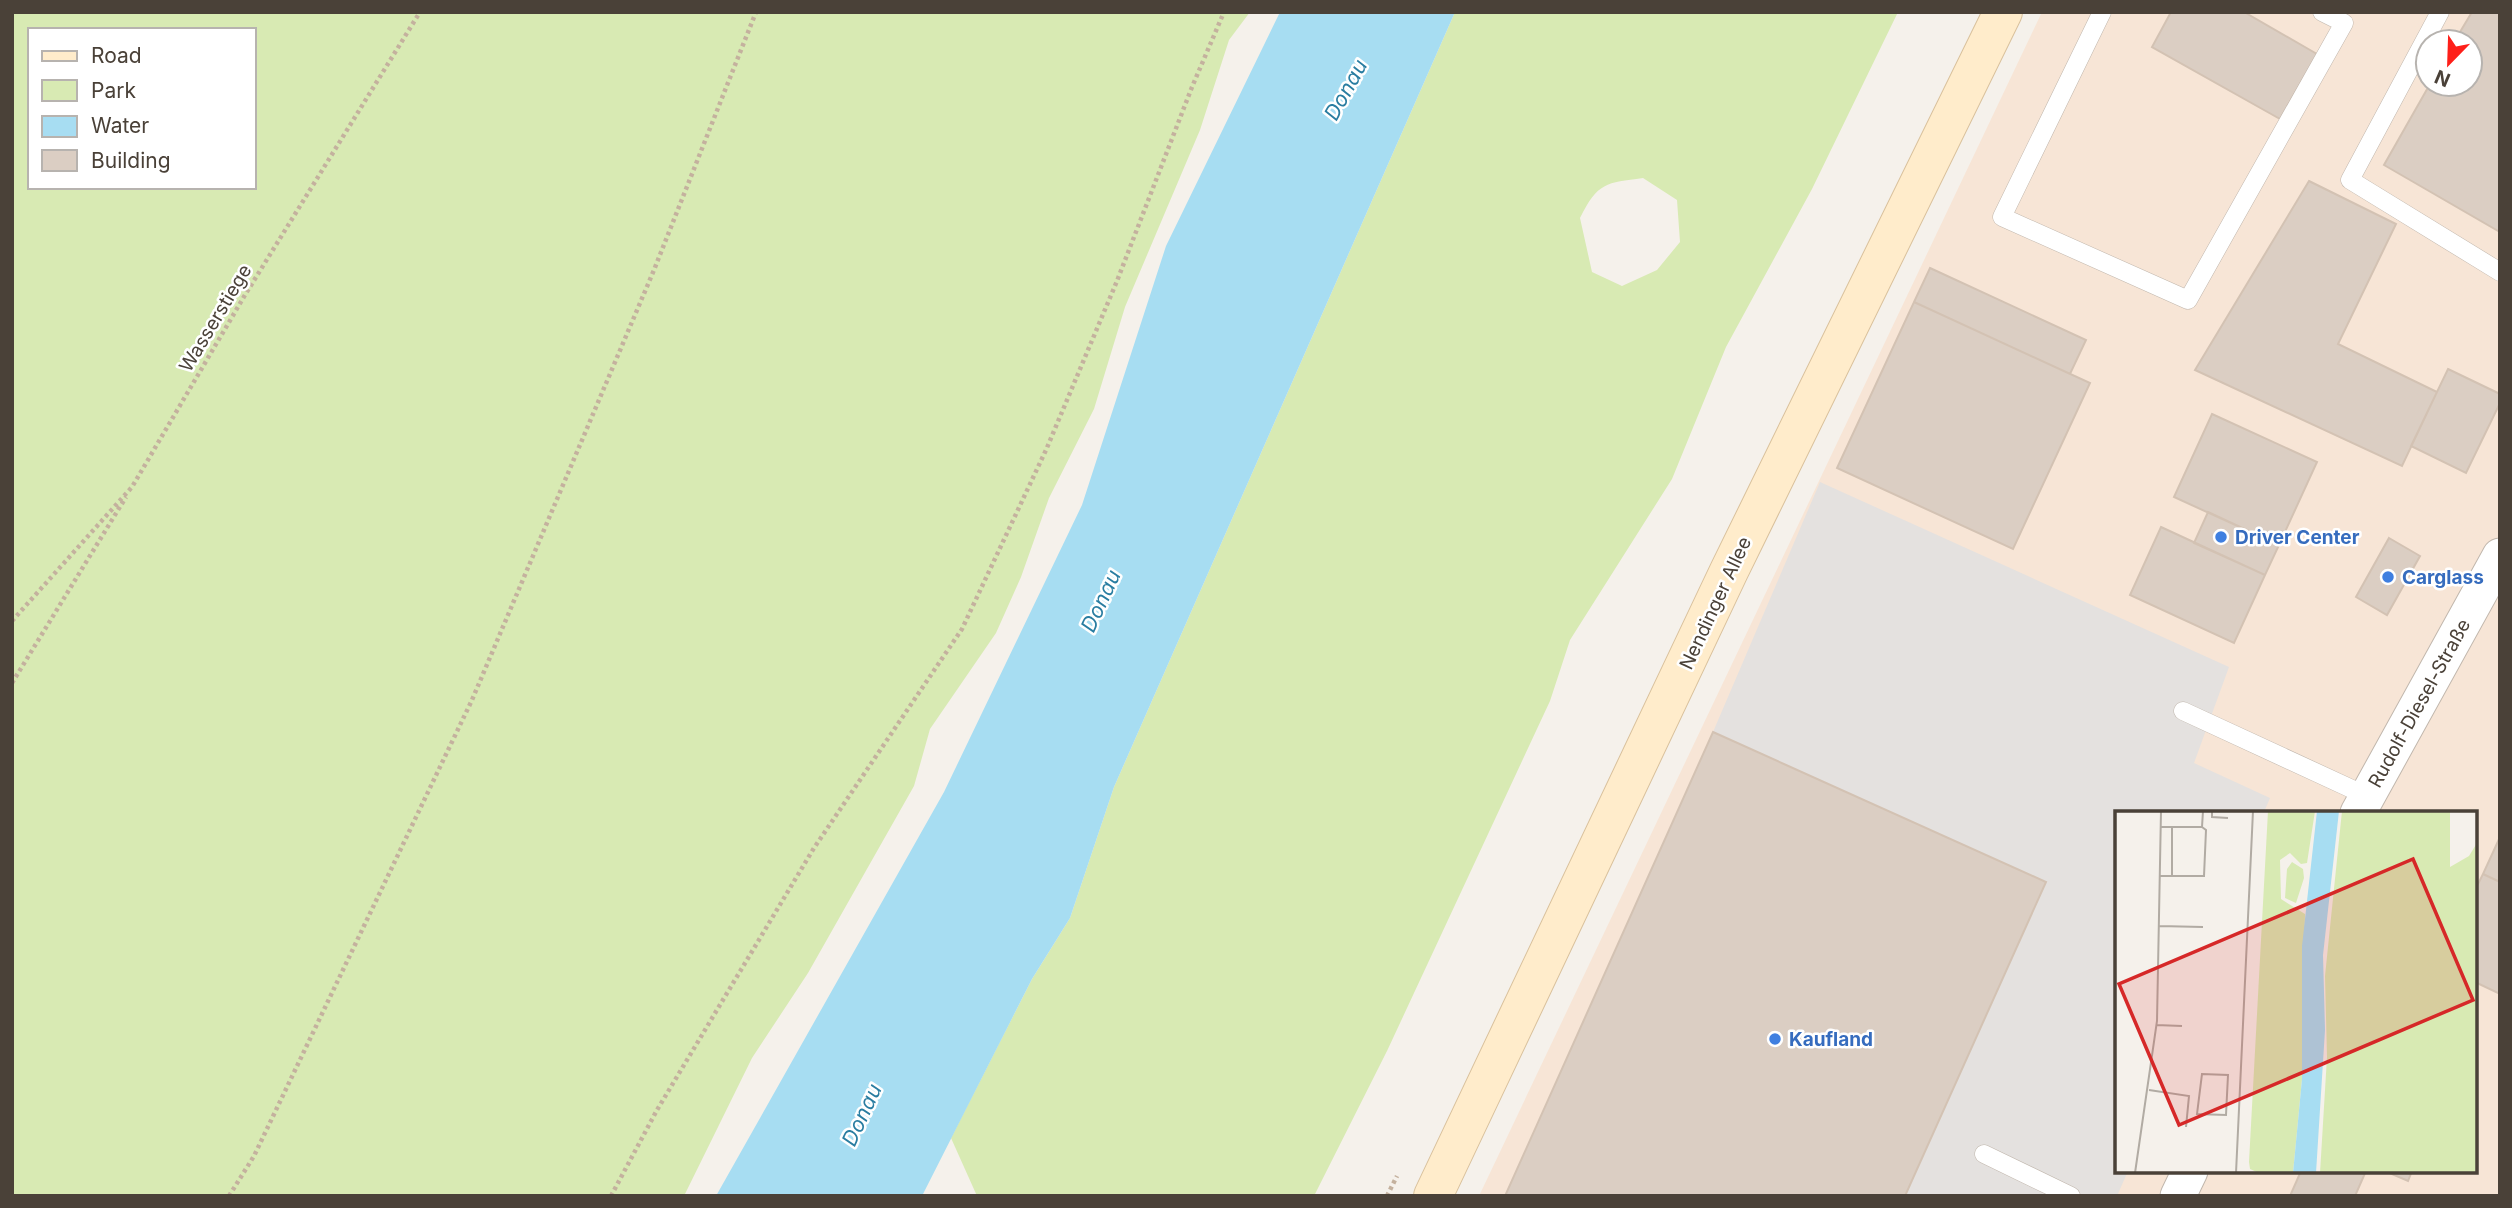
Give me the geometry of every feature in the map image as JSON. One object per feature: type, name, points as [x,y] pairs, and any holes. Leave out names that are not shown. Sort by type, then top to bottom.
[{"type":"street","name":"Nendinger Allee","points":[[1433,1196],[1729,571],[2003,12]]},
{"type":"street","name":"Rudolf-Diesel-Straße","points":[[2362,804],[2500,556]]},
{"type":"street","points":[[2178,1196],[2189,1173]]},
{"type":"lane","points":[[2102,12],[2002,217],[2188,300],[2344,23],[2322,12]]},
{"type":"lane","points":[[2440,12],[2350,180],[2500,272]]},
{"type":"lane","points":[[2183,711],[2362,804]]},
{"type":"lane","points":[[1983,1154],[2071,1196]]},
{"type":"path","name":"Wasserstiege","points":[[12,621],[132,488],[245,295],[420,12]]},
{"type":"path","points":[[229,1196],[254,1156],[472,700],[654,270],[756,12]]},
{"type":"path","points":[[611,1196],[657,1110],[814,848],[962,629],[1046,450],[1224,12]]},
{"type":"path","points":[[12,683],[132,488]]},
{"type":"shaded area","points":[[2042,12],[2500,12],[2500,1196],[1479,1196]]},
{"type":"shaded area","points":[[1820,482],[2229,667],[2194,763],[2270,798],[2264,811],[2115,811],[2115,1173],[2127,1173],[2117,1196],[1905,1196],[1713,732]]},
{"type":"green space","points":[[12,12],[1250,12],[1229,40],[1200,130],[1125,307],[1094,409],[1049,498],[1021,577],[996,633],[930,729],[914,786],[808,973],[752,1058],[684,1196],[12,1196]]},
{"type":"green space","points":[[1455,12],[1898,12],[1812,189],[1726,347],[1672,479],[1570,640],[1550,701],[1387,1051],[1314,1196],[977,1196],[951,1138],[1032,979],[1070,918],[1114,787]],"holes":[[[1643,178],[1677,200],[1680,242],[1657,270],[1622,286],[1592,272],[1580,218],[1598,191],[1612,183]]]},
{"type":"water","name":"Donau","points":[[1280,12],[1455,12],[1114,787],[1070,918],[1032,979],[922,1196],[716,1196],[944,792],[1082,505],[1166,246]]},
{"type":"building","points":[[2171,12],[2244,12],[2317,54],[2280,119],[2152,47]]},
{"type":"building","points":[[2472,12],[2500,12],[2500,232],[2384,165],[2422,98],[2484,98],[2484,28],[2462,28]]},
{"type":"building","points":[[2309,181],[2396,224],[2338,344],[2437,392],[2402,466],[2195,370]]},
{"type":"building","points":[[1930,268],[2086,340],[2070,374],[1914,302]]},
{"type":"building","points":[[1914,302],[2090,383],[2013,549],[1837,468]]},
{"type":"building","points":[[2448,369],[2500,394],[2500,403],[2466,473],[2411,446]]},
{"type":"building","points":[[2212,414],[2317,462],[2279,545],[2174,497]]},
{"type":"building","points":[[2208,512],[2279,545],[2265,575],[2194,543]]},
{"type":"building","points":[[2161,527],[2265,575],[2234,643],[2130,595]]},
{"type":"building","name":"Carglass","points":[[2389,538],[2420,556],[2387,615],[2356,597]]},
{"type":"building","name":"Kaufland","points":[[1713,732],[2046,882],[1905,1196],[1505,1196]]},
{"type":"building","points":[[2500,837],[2500,882],[2483,874]]},
{"type":"building","points":[[2483,874],[2500,882],[2500,994],[2477,983],[2477,886]]},
{"type":"building","points":[[2300,1173],[2365,1173],[2355,1196],[2290,1196]]},
{"type":"building","points":[[2390,1173],[2411,1173],[2408,1181]]},
{"type":"place","name":"Driver Center","points":[[2221,537]]},
{"type":"place","name":"Carglass","points":[[2388,577]]},
{"type":"place","name":"Kaufland","points":[[1775,1039]]}]
